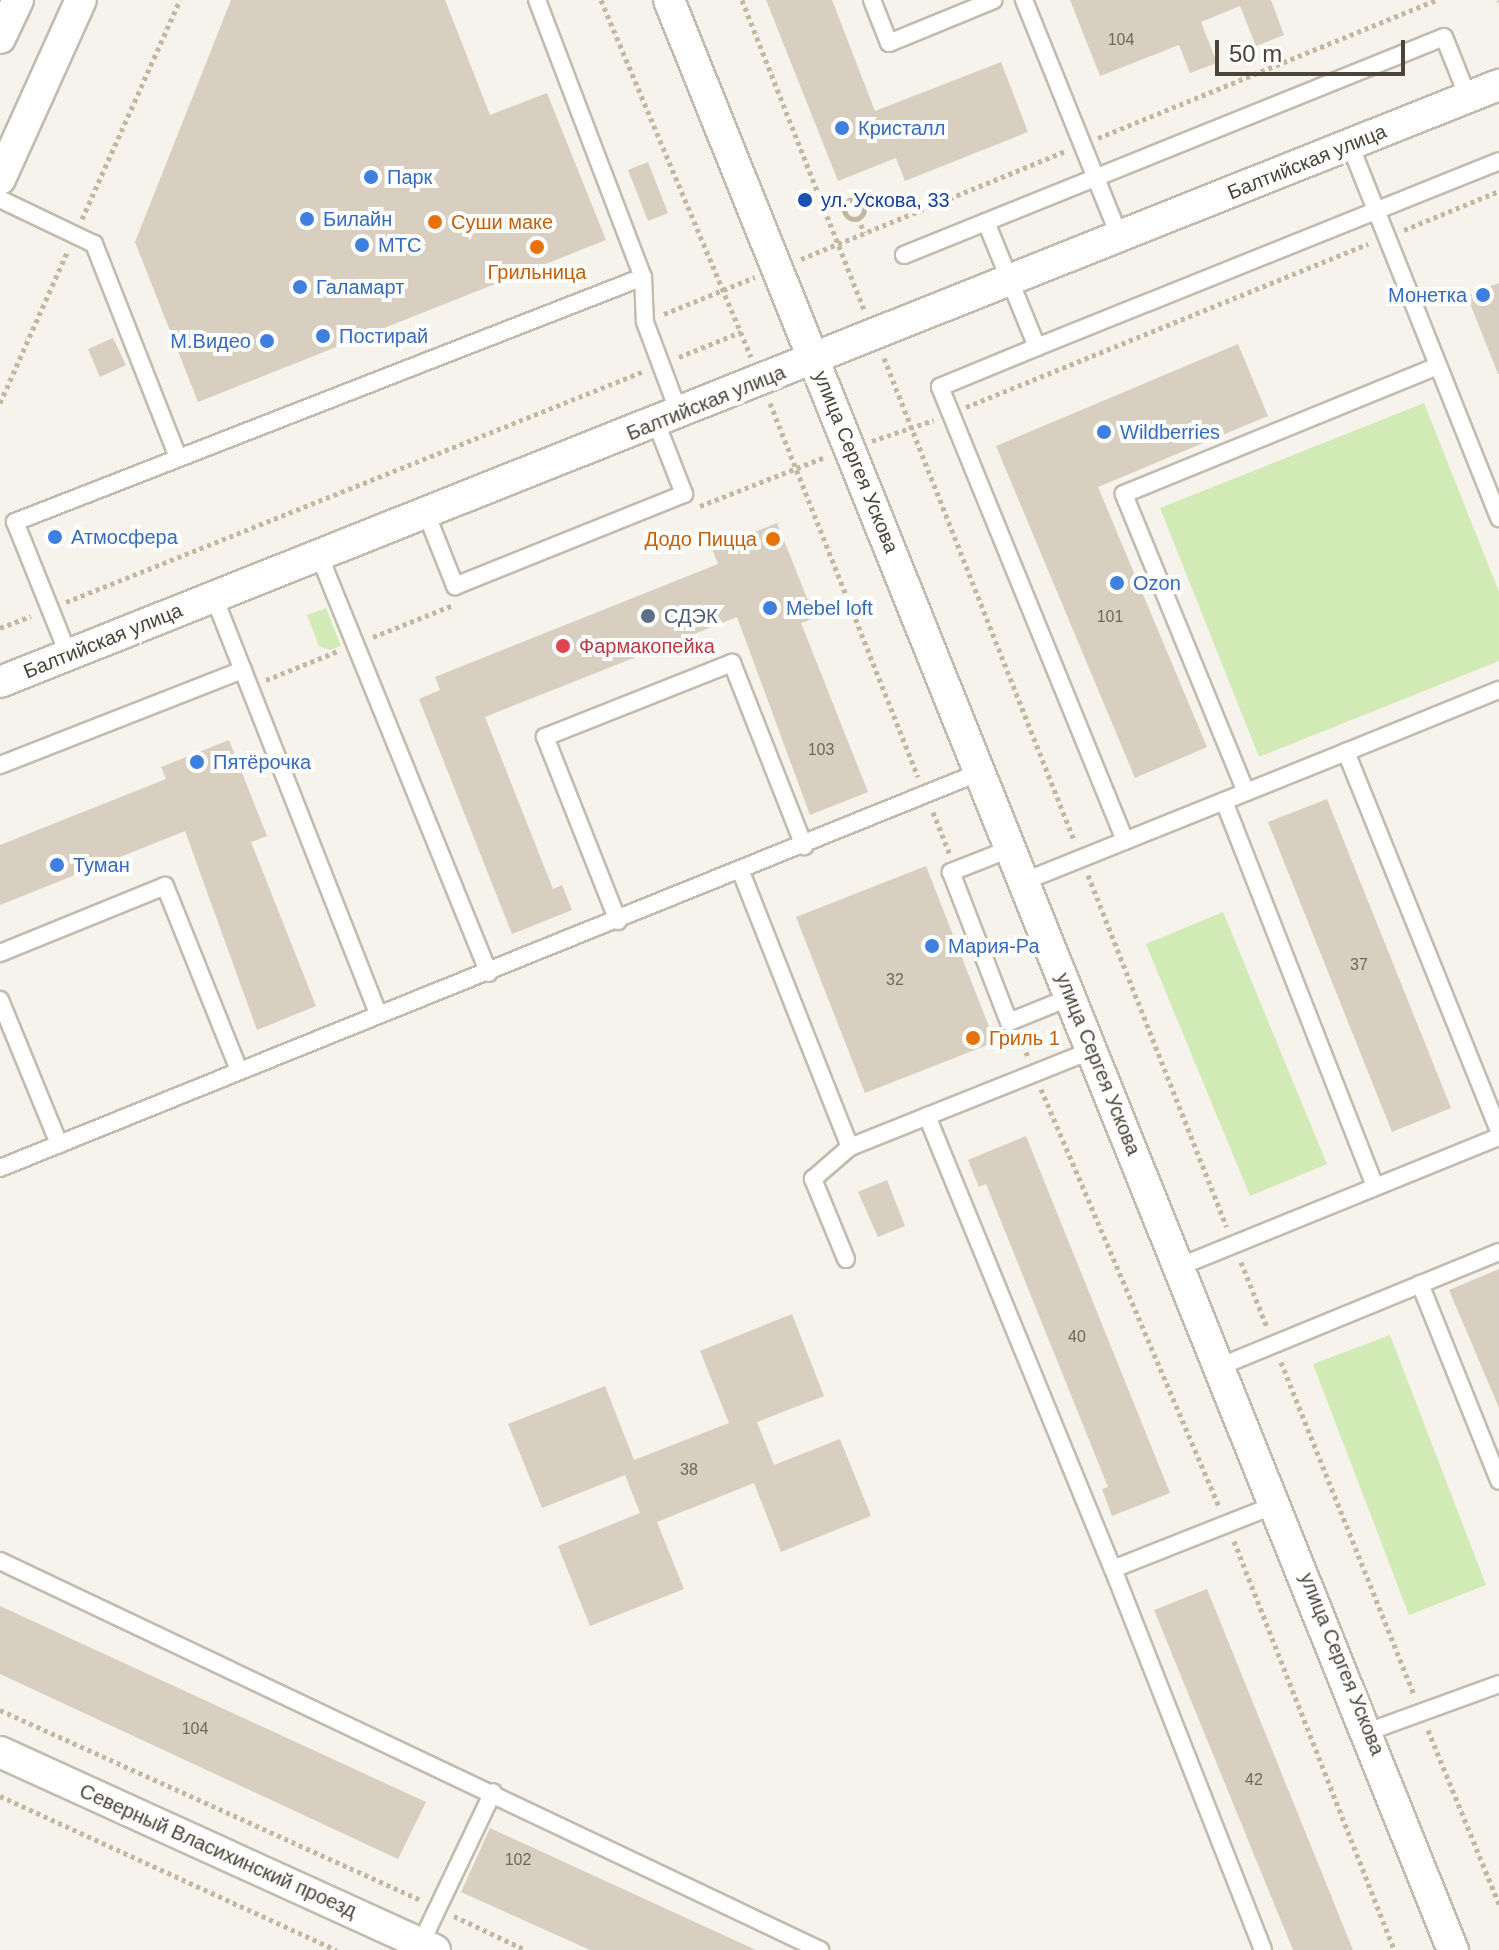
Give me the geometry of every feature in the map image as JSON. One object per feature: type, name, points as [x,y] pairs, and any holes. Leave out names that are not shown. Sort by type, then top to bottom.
[{"type":"street","points":[[0,38],[18,0]]},
{"type":"street","points":[[0,179],[81,0]]},
{"type":"street","name":"улица Сергея Ускова","points":[[669,0],[1370,1731],[1453,1950]]},
{"type":"street","name":"Балтийская улица","points":[[0,682],[815,360],[1499,85]]},
{"type":"street","name":"Северный Власихинский проезд","points":[[0,1752],[428,1947]]},
{"type":"lane","points":[[426,513],[455,586],[684,494],[668,418],[661,364],[645,322],[643,277],[537,0]]},
{"type":"lane","points":[[872,0],[889,43],[994,0]]},
{"type":"lane","points":[[1024,0],[1120,238]]},
{"type":"lane","points":[[904,255],[1444,37],[1468,97]]},
{"type":"lane","points":[[1350,145],[1499,518]]},
{"type":"lane","points":[[1125,841],[940,387],[1499,161]]},
{"type":"lane","points":[[0,199],[94,244],[178,457]]},
{"type":"lane","points":[[986,222],[1037,347]]},
{"type":"lane","points":[[69,656],[15,522],[643,277]]},
{"type":"lane","points":[[1246,792],[1124,494],[1438,366]]},
{"type":"lane","points":[[319,555],[489,973]]},
{"type":"lane","points":[[214,597],[379,1015]]},
{"type":"lane","points":[[618,921],[545,737],[732,663],[804,846]]},
{"type":"lane","points":[[0,765],[243,670]]},
{"type":"lane","points":[[1025,881],[1499,690]]},
{"type":"lane","points":[[1346,752],[1499,1131]]},
{"type":"lane","points":[[0,1168],[741,872],[980,772]]},
{"type":"lane","points":[[1224,801],[1375,1187]]},
{"type":"lane","points":[[1012,848],[951,872],[1013,1020],[1071,997]]},
{"type":"lane","points":[[741,872],[850,1147]]},
{"type":"lane","points":[[0,953],[165,886],[239,1070]]},
{"type":"lane","points":[[0,1000],[59,1144]]},
{"type":"lane","points":[[846,1259],[813,1179],[850,1147],[1092,1050]]},
{"type":"lane","points":[[927,1116],[1113,1569],[1263,1950]]},
{"type":"lane","points":[[1181,1266],[1499,1137]]},
{"type":"lane","points":[[1221,1366],[1499,1252]]},
{"type":"lane","points":[[1420,1284],[1499,1481]]},
{"type":"lane","points":[[1113,1569],[1278,1504]]},
{"type":"lane","points":[[0,1561],[493,1792],[820,1950]]},
{"type":"lane","points":[[1370,1731],[1499,1684]]},
{"type":"lane","points":[[428,1947],[437,1908],[493,1792]]},
{"type":"path","points":[[0,403],[180,0]]},
{"type":"path","points":[[601,0],[724,289],[956,870]]},
{"type":"path","points":[[742,0],[1233,1244],[1499,1904]]},
{"type":"path","points":[[645,322],[1437,0]]},
{"type":"path","points":[[850,447],[951,414],[1499,191]]},
{"type":"path","points":[[858,217],[843,210],[850,199],[862,202],[858,217],[864,233]]},
{"type":"path","points":[[0,628],[741,332]]},
{"type":"path","points":[[1013,1020],[1227,1524],[1394,1950]]},
{"type":"path","points":[[0,1710],[526,1950]]},
{"type":"path","points":[[0,1796],[336,1950]]},
{"type":"green space","points":[[1424,403],[1499,592],[1499,661],[1259,757],[1160,508]]},
{"type":"green space","points":[[326,608],[341,646],[330,650],[319,646],[307,615]]},
{"type":"green space","points":[[1223,912],[1327,1164],[1250,1196],[1146,944]]},
{"type":"green space","points":[[1390,1335],[1486,1585],[1409,1615],[1313,1364]]},
{"type":"building","name":"Парк","points":[[231,0],[445,0],[490,115],[547,93],[606,240],[198,402],[135,242]]},
{"type":"building","points":[[766,0],[832,0],[875,111],[1001,62],[1028,132],[905,181],[896,158],[838,181]]},
{"type":"building","points":[[1070,0],[1271,0],[1284,35],[1256,46],[1240,6],[1201,22],[1217,63],[1190,73],[1179,45],[1100,76]]},
{"type":"building","points":[[648,162],[668,213],[648,221],[628,170]]},
{"type":"building","points":[[1499,283],[1499,374],[1498,374],[1467,296]]},
{"type":"building","points":[[113,338],[126,365],[100,377],[88,349]]},
{"type":"building","points":[[1238,344],[1268,416],[1098,487],[1207,747],[1135,778],[996,446]]},
{"type":"building","points":[[777,523],[815,618],[801,623],[868,792],[810,815],[737,617],[485,717],[553,889],[562,885],[572,910],[512,934],[419,699],[440,690],[435,677],[718,564],[712,549]]},
{"type":"building","points":[[229,740],[267,836],[251,842],[316,1006],[257,1030],[185,831],[0,905],[0,845],[166,779],[161,767]]},
{"type":"building","points":[[1327,799],[1451,1108],[1392,1132],[1268,822]]},
{"type":"building","points":[[926,866],[995,1042],[865,1093],[796,917]]},
{"type":"building","points":[[1026,1136],[1170,1493],[1112,1516],[1102,1489],[1108,1487],[986,1184],[979,1187],[968,1160]]},
{"type":"building","points":[[887,1180],[905,1226],[878,1237],[858,1192]]},
{"type":"building","points":[[1499,1269],[1499,1408],[1449,1290]]},
{"type":"building","points":[[792,1314],[824,1396],[757,1422],[774,1465],[840,1439],[871,1516],[781,1552],[754,1483],[657,1522],[684,1589],[590,1626],[558,1546],[640,1513],[625,1475],[542,1508],[508,1424],[605,1386],[634,1460],[729,1423],[700,1351]]},
{"type":"building","points":[[1207,1589],[1353,1950],[1293,1950],[1154,1610]]},
{"type":"building","points":[[0,1606],[426,1802],[398,1859],[0,1674]]},
{"type":"building","points":[[490,1828],[756,1950],[590,1950],[461,1892]]},
{"type":"place","name":"Кристалл","points":[[842,128]]},
{"type":"place","name":"Парк","points":[[371,177]]},
{"type":"place","name":"ул. Ускова, 33","points":[[805,200]]},
{"type":"place","name":"Билайн","points":[[307,219]]},
{"type":"place","name":"Суши маке","points":[[435,222]]},
{"type":"place","name":"МТС","points":[[362,245]]},
{"type":"place","name":"Грильница","points":[[537,247]]},
{"type":"place","name":"Галамарт","points":[[300,287]]},
{"type":"place","name":"Монетка","points":[[1483,295]]},
{"type":"place","name":"Постирай","points":[[323,336]]},
{"type":"place","name":"М.Видео","points":[[267,341]]},
{"type":"place","name":"Wildberries","points":[[1104,432]]},
{"type":"place","name":"Атмосфера","points":[[55,537]]},
{"type":"place","name":"Додо Пицца","points":[[773,539]]},
{"type":"place","name":"Ozon","points":[[1117,583]]},
{"type":"place","name":"Mebel loft","points":[[770,608]]},
{"type":"place","name":"СДЭК","points":[[648,616]]},
{"type":"place","name":"Фармакопейка","points":[[563,646]]},
{"type":"place","name":"Пятёрочка","points":[[197,762]]},
{"type":"place","name":"Туман","points":[[57,865]]},
{"type":"place","name":"Мария-Ра","points":[[932,946]]},
{"type":"place","name":"Гриль 1","points":[[973,1038]]}]
